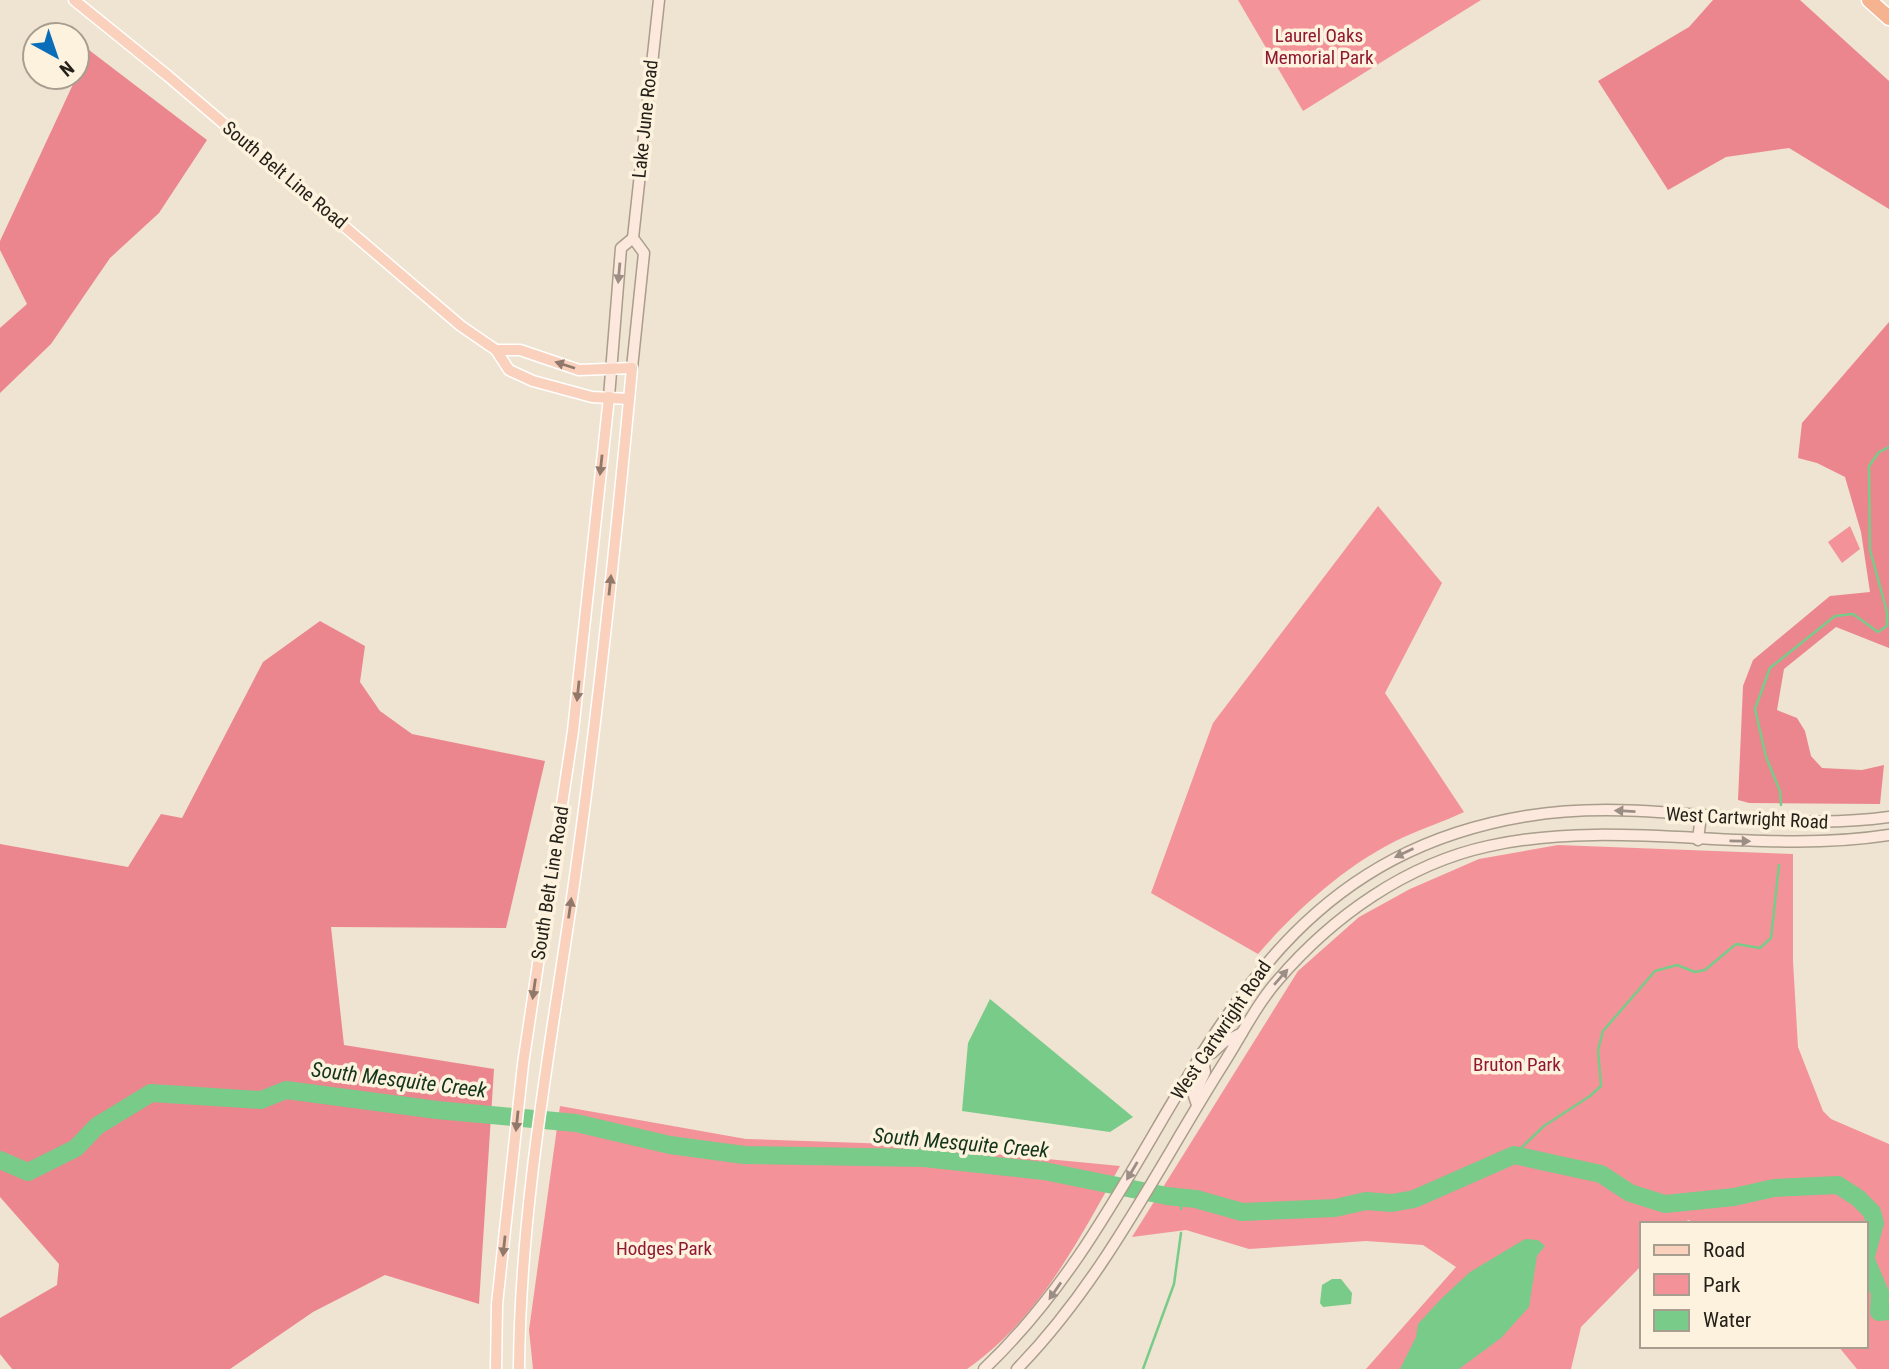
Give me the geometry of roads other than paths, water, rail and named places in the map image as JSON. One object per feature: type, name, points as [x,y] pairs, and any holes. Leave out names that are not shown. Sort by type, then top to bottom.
[{"type":"highway","points":[[1869,0],[1889,18]]},
{"type":"main road","name":"South Belt Line Road","points":[[74,0],[169,76],[461,326],[496,350],[509,370],[534,382],[581,395],[629,399]]},
{"type":"main road","name":"Lake June Road","points":[[632,368],[644,253],[633,238],[660,0]]},
{"type":"main road","name":"Lake June Road","points":[[609,397],[621,248],[633,238]]},
{"type":"main road","name":"South Belt Line Road","points":[[496,350],[520,350],[579,370],[632,368],[599,706],[534,1184],[520,1318],[519,1369]]},
{"type":"main road","name":"South Belt Line Road","points":[[496,1369],[497,1304],[523,1064],[573,731],[609,397]]},
{"type":"main road","points":[[586,613],[607,617]]},
{"type":"main road","name":"West Cartwright Road","points":[[984,1369],[1050,1299],[1093,1235],[1202,1053],[1254,976],[1283,941],[1332,898],[1401,854],[1445,835],[1498,822],[1581,810],[1792,822],[1852,822],[1889,817]]},
{"type":"main road","points":[[1698,840],[1700,816]]},
{"type":"main road","points":[[1498,822],[1501,844]]},
{"type":"main road","name":"West Cartwright Road","points":[[1017,1369],[1069,1310],[1113,1245],[1197,1105],[1276,982],[1353,909],[1376,893],[1449,857],[1501,844],[1585,834],[1698,840],[1825,842],[1889,835]]},
{"type":"main road","points":[[1197,1105],[1194,1097],[1206,1065],[1202,1053],[1212,1053],[1224,1042],[1243,1033]]},
{"type":"water","points":[[990,999],[1133,1117],[1110,1132],[962,1111],[968,1043]]},
{"type":"water","points":[[1525,1239],[1538,1240],[1545,1246],[1537,1256],[1529,1307],[1501,1338],[1459,1369],[1400,1369],[1416,1337],[1418,1324],[1440,1300],[1470,1272]]},
{"type":"water","points":[[1332,1279],[1341,1279],[1352,1293],[1351,1304],[1323,1307],[1320,1303],[1322,1285]]},
{"type":"waterway","points":[[1781,805],[1780,791],[1766,757],[1755,709],[1770,668],[1835,616],[1853,614],[1878,632],[1887,626],[1887,612],[1870,550],[1869,466],[1879,452],[1889,447]]},
{"type":"waterway","points":[[1514,1155],[1544,1126],[1601,1086],[1598,1050],[1603,1031],[1655,971],[1677,965],[1695,972],[1705,970],[1736,944],[1760,948],[1771,938],[1779,865]]},
{"type":"waterway","name":"South Mesquite Creek","points":[[0,1160],[28,1172],[76,1148],[97,1126],[151,1093],[261,1100],[286,1090],[437,1110],[576,1123],[670,1145],[744,1155],[924,1158],[1044,1171],[1167,1196],[1196,1199],[1242,1212],[1335,1208],[1366,1201],[1392,1203],[1414,1199],[1514,1155],[1601,1174],[1630,1193],[1665,1204],[1734,1197],[1774,1188],[1838,1185],[1858,1198],[1872,1212],[1875,1223],[1868,1249]]},
{"type":"waterway","points":[[1181,1198],[1181,1209]]},
{"type":"waterway","name":"South Mesquite Creek","points":[[1872,1212],[1879,1214]]},
{"type":"waterway","points":[[1143,1369],[1174,1284],[1181,1233]]},
{"type":"waterway","name":"South Mesquite Creek","points":[[1868,1265],[1880,1293],[1879,1312],[1889,1311]]},
{"type":"park label","name":"Laurel Oaks Memorial Park","points":[[1319,46]]},
{"type":"park label","name":"Bruton Park","points":[[1517,1064]]},
{"type":"park label","name":"Hodges Park","points":[[664,1248]]}]
